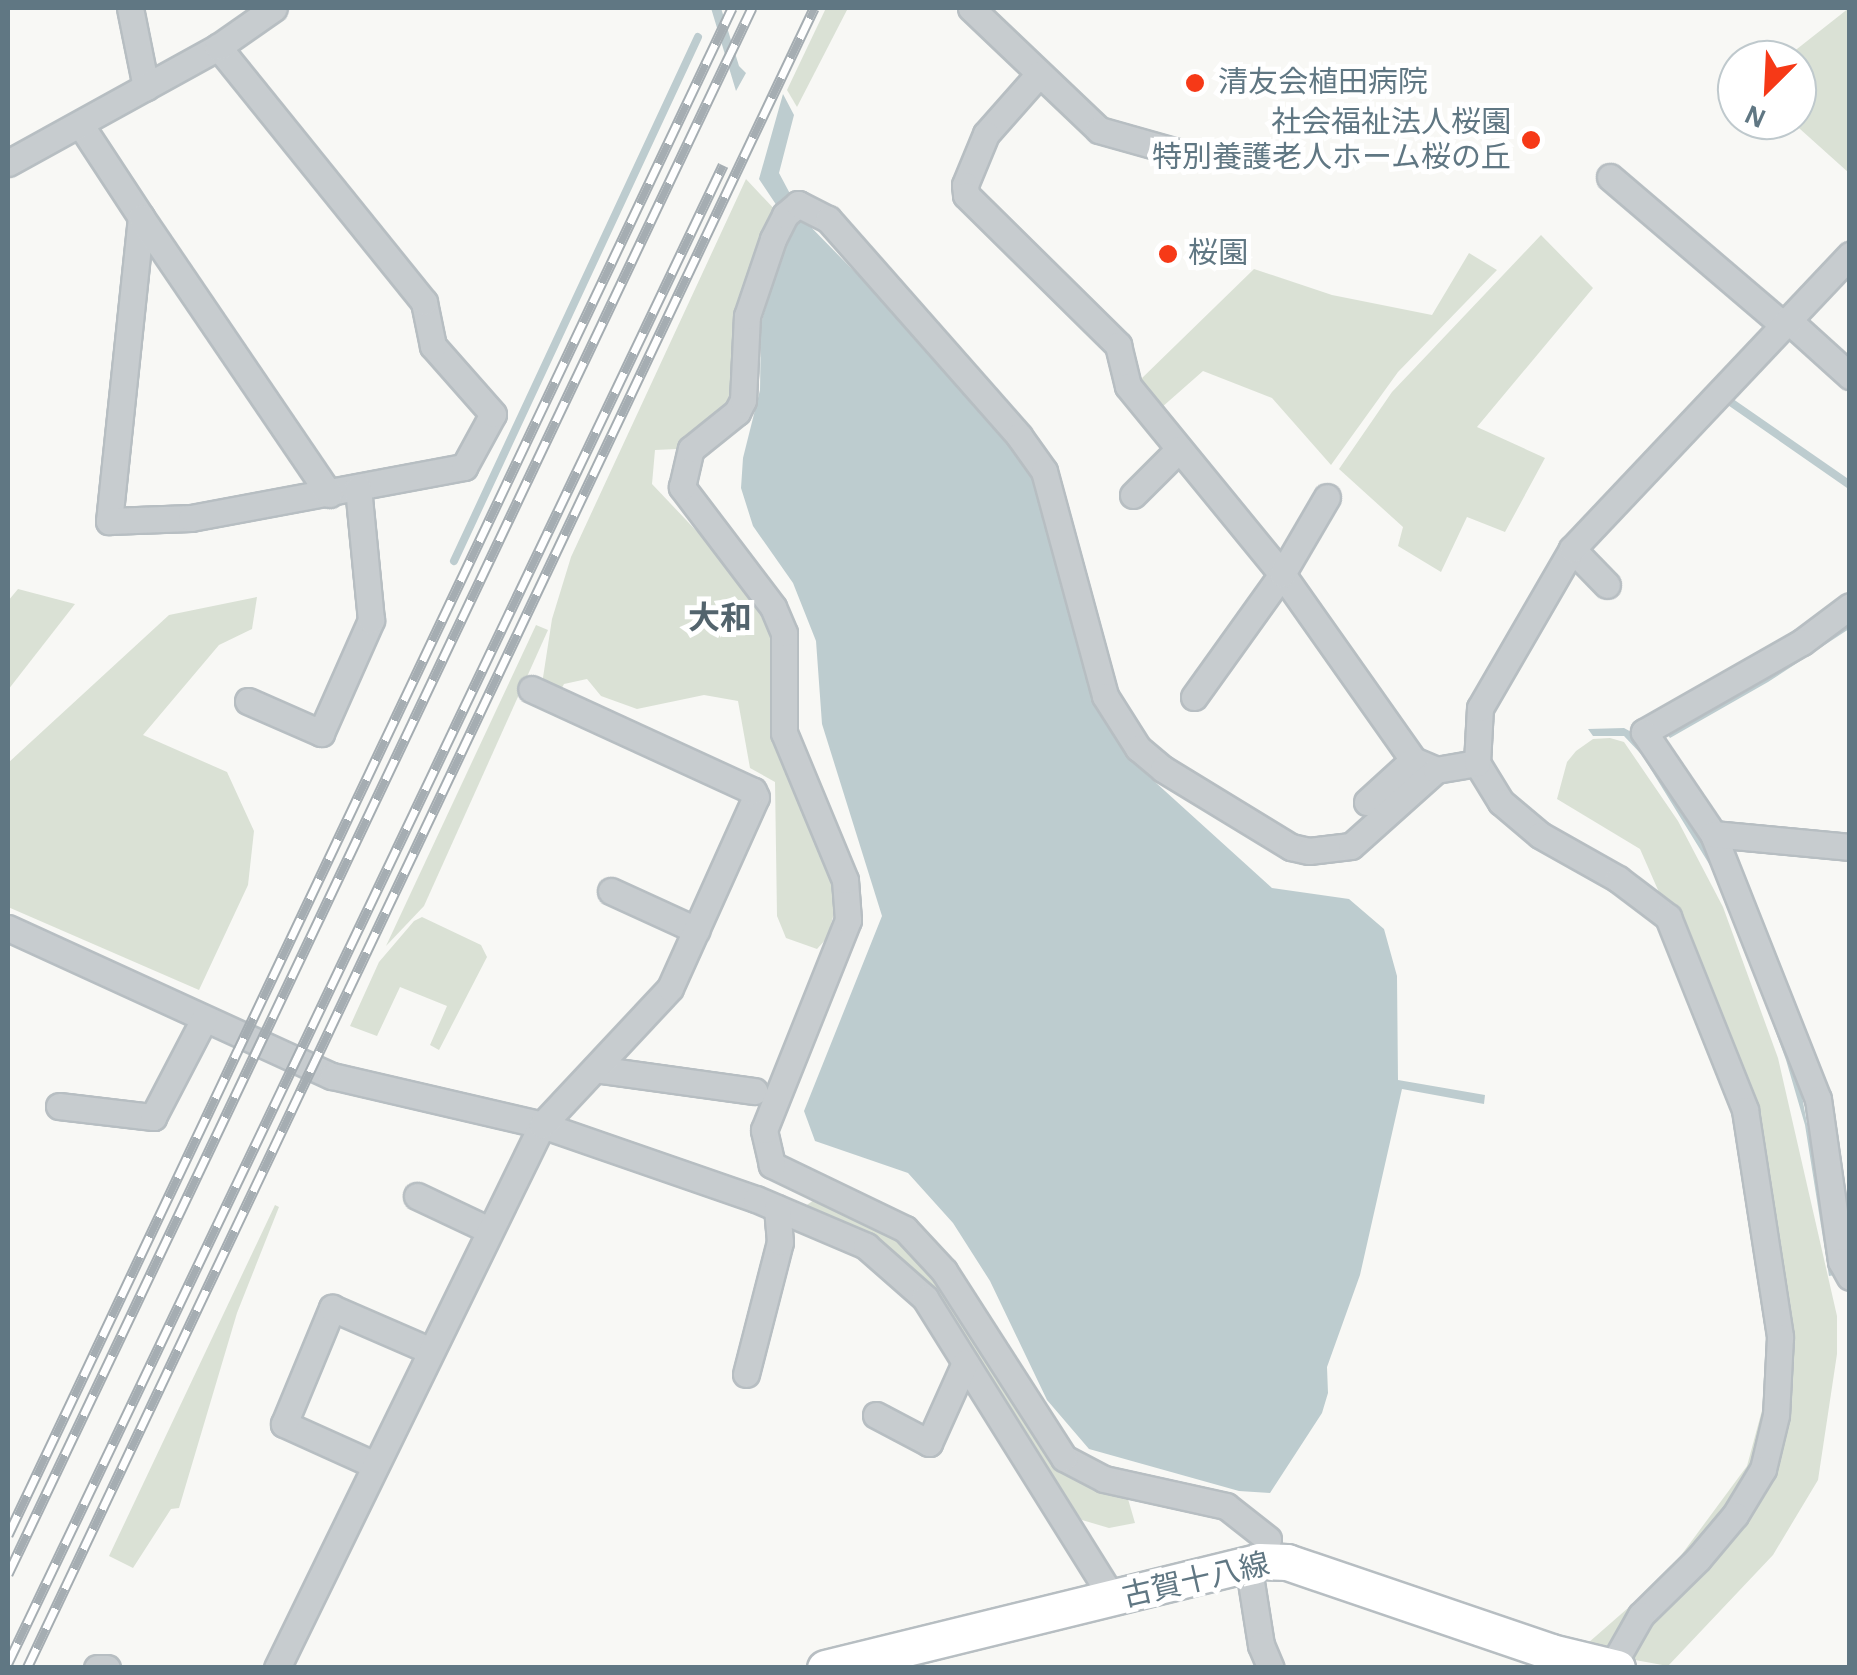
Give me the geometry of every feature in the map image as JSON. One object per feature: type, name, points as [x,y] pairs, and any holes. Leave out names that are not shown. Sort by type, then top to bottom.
[{"type":"main road","name":"古賀十八線","points":[[825,1668],[1114,1600],[1258,1551],[1550,1652],[1615,1667]]},
{"type":"street","points":[[130,8],[146,87]]},
{"type":"street","points":[[8,163],[218,46],[274,8]]},
{"type":"street","points":[[971,8],[1099,130],[1195,156]]},
{"type":"street","points":[[141,217],[109,521],[191,518],[464,467],[493,414],[432,346],[424,302],[218,46]]},
{"type":"street","points":[[1039,74],[986,134],[965,185],[966,195],[1118,346],[1128,386],[1282,574],[1424,765]]},
{"type":"street","points":[[80,124],[329,494]]},
{"type":"street","points":[[1610,177],[1850,376]]},
{"type":"street","points":[[1271,1668],[1261,1645],[1258,1551],[1226,1506],[1104,1479],[1064,1458],[944,1271],[905,1228],[772,1165],[764,1130],[848,920],[844,880],[784,733],[784,633],[773,607],[682,487],[692,449],[737,412],[744,400],[747,316],[785,215],[798,204],[828,218],[1019,436],[1044,471],[1105,696],[1138,748],[1163,769],[1291,848],[1309,850],[1351,846],[1424,765]]},
{"type":"street","points":[[1615,1667],[1640,1615],[1723,1530],[1764,1469],[1776,1414],[1780,1337],[1746,1110],[1668,917],[1618,879],[1540,835],[1500,802],[1477,762],[1480,708],[1572,549],[1850,256]]},
{"type":"street","points":[[1133,494],[1179,449]]},
{"type":"street","points":[[248,701],[321,734],[383,622],[358,488]]},
{"type":"street","points":[[1194,698],[1282,574],[1327,496]]},
{"type":"street","points":[[1572,549],[1607,584]]},
{"type":"street","points":[[1850,606],[1802,642],[1644,732],[1713,834],[1818,1100],[1842,1262],[1850,1277]]},
{"type":"street","points":[[276,1668],[542,1125],[670,988],[756,797],[753,791],[531,689]]},
{"type":"street","points":[[1367,802],[1424,765],[1477,762]]},
{"type":"street","points":[[1713,834],[1850,847]]},
{"type":"street","points":[[611,891],[696,930]]},
{"type":"street","points":[[8,928],[332,1076],[542,1125],[777,1208],[866,1246],[925,1298],[1114,1600]]},
{"type":"street","points":[[59,1106],[153,1117],[204,1019]]},
{"type":"street","points":[[596,1069],[754,1091]]},
{"type":"street","points":[[416,1196],[489,1230]]},
{"type":"street","points":[[746,1374],[780,1242],[777,1208]]},
{"type":"street","points":[[375,1465],[284,1424],[332,1308],[431,1351]]},
{"type":"street","points":[[876,1415],[929,1443],[966,1363]]},
{"type":"street","points":[[96,1668],[107,1668]]},
{"type":"shaded area","points":[[711,8],[721,8],[739,66],[746,73],[736,91]]},
{"type":"shaded area","points":[[826,8],[848,8],[797,107],[787,90]]},
{"type":"shaded area","points":[[1849,8],[1849,173],[1812,140],[1817,140],[1817,40],[1808,40]]},
{"type":"shaded area","points":[[783,94],[794,115],[779,173],[804,220],[938,357],[1031,469],[1098,711],[1133,762],[1272,888],[1349,899],[1384,929],[1397,976],[1398,1080],[1485,1095],[1484,1104],[1402,1089],[1360,1275],[1327,1367],[1328,1393],[1322,1413],[1270,1493],[1239,1491],[1089,1449],[1047,1400],[990,1281],[953,1223],[908,1173],[815,1141],[804,1111],[882,916],[822,724],[816,641],[793,583],[753,526],[741,488],[743,458],[760,390],[761,323],[791,227],[759,179]]},
{"type":"shaded area","points":[[746,179],[778,213],[733,406],[677,449],[655,450],[652,484],[742,579],[773,640],[831,867],[835,910],[827,938],[817,949],[786,938],[777,916],[775,782],[750,768],[738,701],[704,695],[637,709],[601,696],[587,679],[564,684],[559,693],[542,684],[552,619],[571,557]]},
{"type":"shaded area","points":[[1541,235],[1593,288],[1477,427],[1545,458],[1505,532],[1467,517],[1441,572],[1398,546],[1403,527],[1339,469],[1392,392]]},
{"type":"shaded area","points":[[1469,253],[1497,270],[1398,372],[1331,465],[1272,398],[1203,371],[1161,408],[1140,380],[1254,269],[1332,295],[1432,315]]},
{"type":"shaded area","points":[[18,589],[75,604],[8,690],[8,601]]},
{"type":"shaded area","points":[[257,597],[252,629],[219,645],[143,735],[227,772],[254,831],[248,885],[199,990],[8,907],[8,763],[169,615]]},
{"type":"shaded area","points":[[1849,623],[1849,629],[1768,682],[1670,738],[1667,734]]},
{"type":"shaded area","points":[[536,625],[548,630],[424,906],[386,946]]},
{"type":"shaded area","points":[[1624,728],[1635,734],[1715,862],[1799,1080],[1835,1275],[1829,1276],[1805,1125],[1786,1060],[1732,912],[1711,867],[1642,755],[1624,736],[1593,736],[1588,729]]},
{"type":"shaded area","points":[[1593,739],[1624,742],[1678,821],[1723,907],[1778,1058],[1837,1316],[1837,1354],[1818,1480],[1773,1555],[1668,1666],[1580,1650],[1668,1573],[1747,1466],[1775,1362],[1719,1029],[1640,849],[1557,799],[1567,762],[1576,751]]},
{"type":"shaded area","points":[[422,917],[481,945],[487,957],[439,1050],[430,1045],[447,1006],[400,987],[377,1036],[350,1026],[379,962],[414,921]]},
{"type":"shaded area","points":[[814,1200],[900,1241],[924,1265],[1032,1434],[1059,1465],[1126,1492],[1135,1523],[1109,1528],[1082,1520],[1041,1468],[901,1258],[804,1207]]},
{"type":"shaded area","points":[[275,1205],[279,1207],[237,1313],[179,1508],[171,1509],[133,1568],[109,1556]]},
{"type":"waterway","points":[[454,561],[698,37]]},
{"type":"waterway","points":[[1729,401],[1850,485]]},
{"type":"railway","points":[[8,1535],[732,8]]},
{"type":"railway","points":[[8,1574],[752,8]]},
{"type":"railway","points":[[27,1668],[814,8]]},
{"type":"railway","points":[[8,1663],[723,165]]},
{"type":"place","name":"清友会植田病院","points":[[1195,83]]},
{"type":"place","name":"社会福祉法人桜園 特別養護老人ホーム桜の丘","points":[[1531,140]]},
{"type":"place","name":"桜園","points":[[1168,254]]},
{"type":"district","name":"大和","points":[[720,619]]}]
